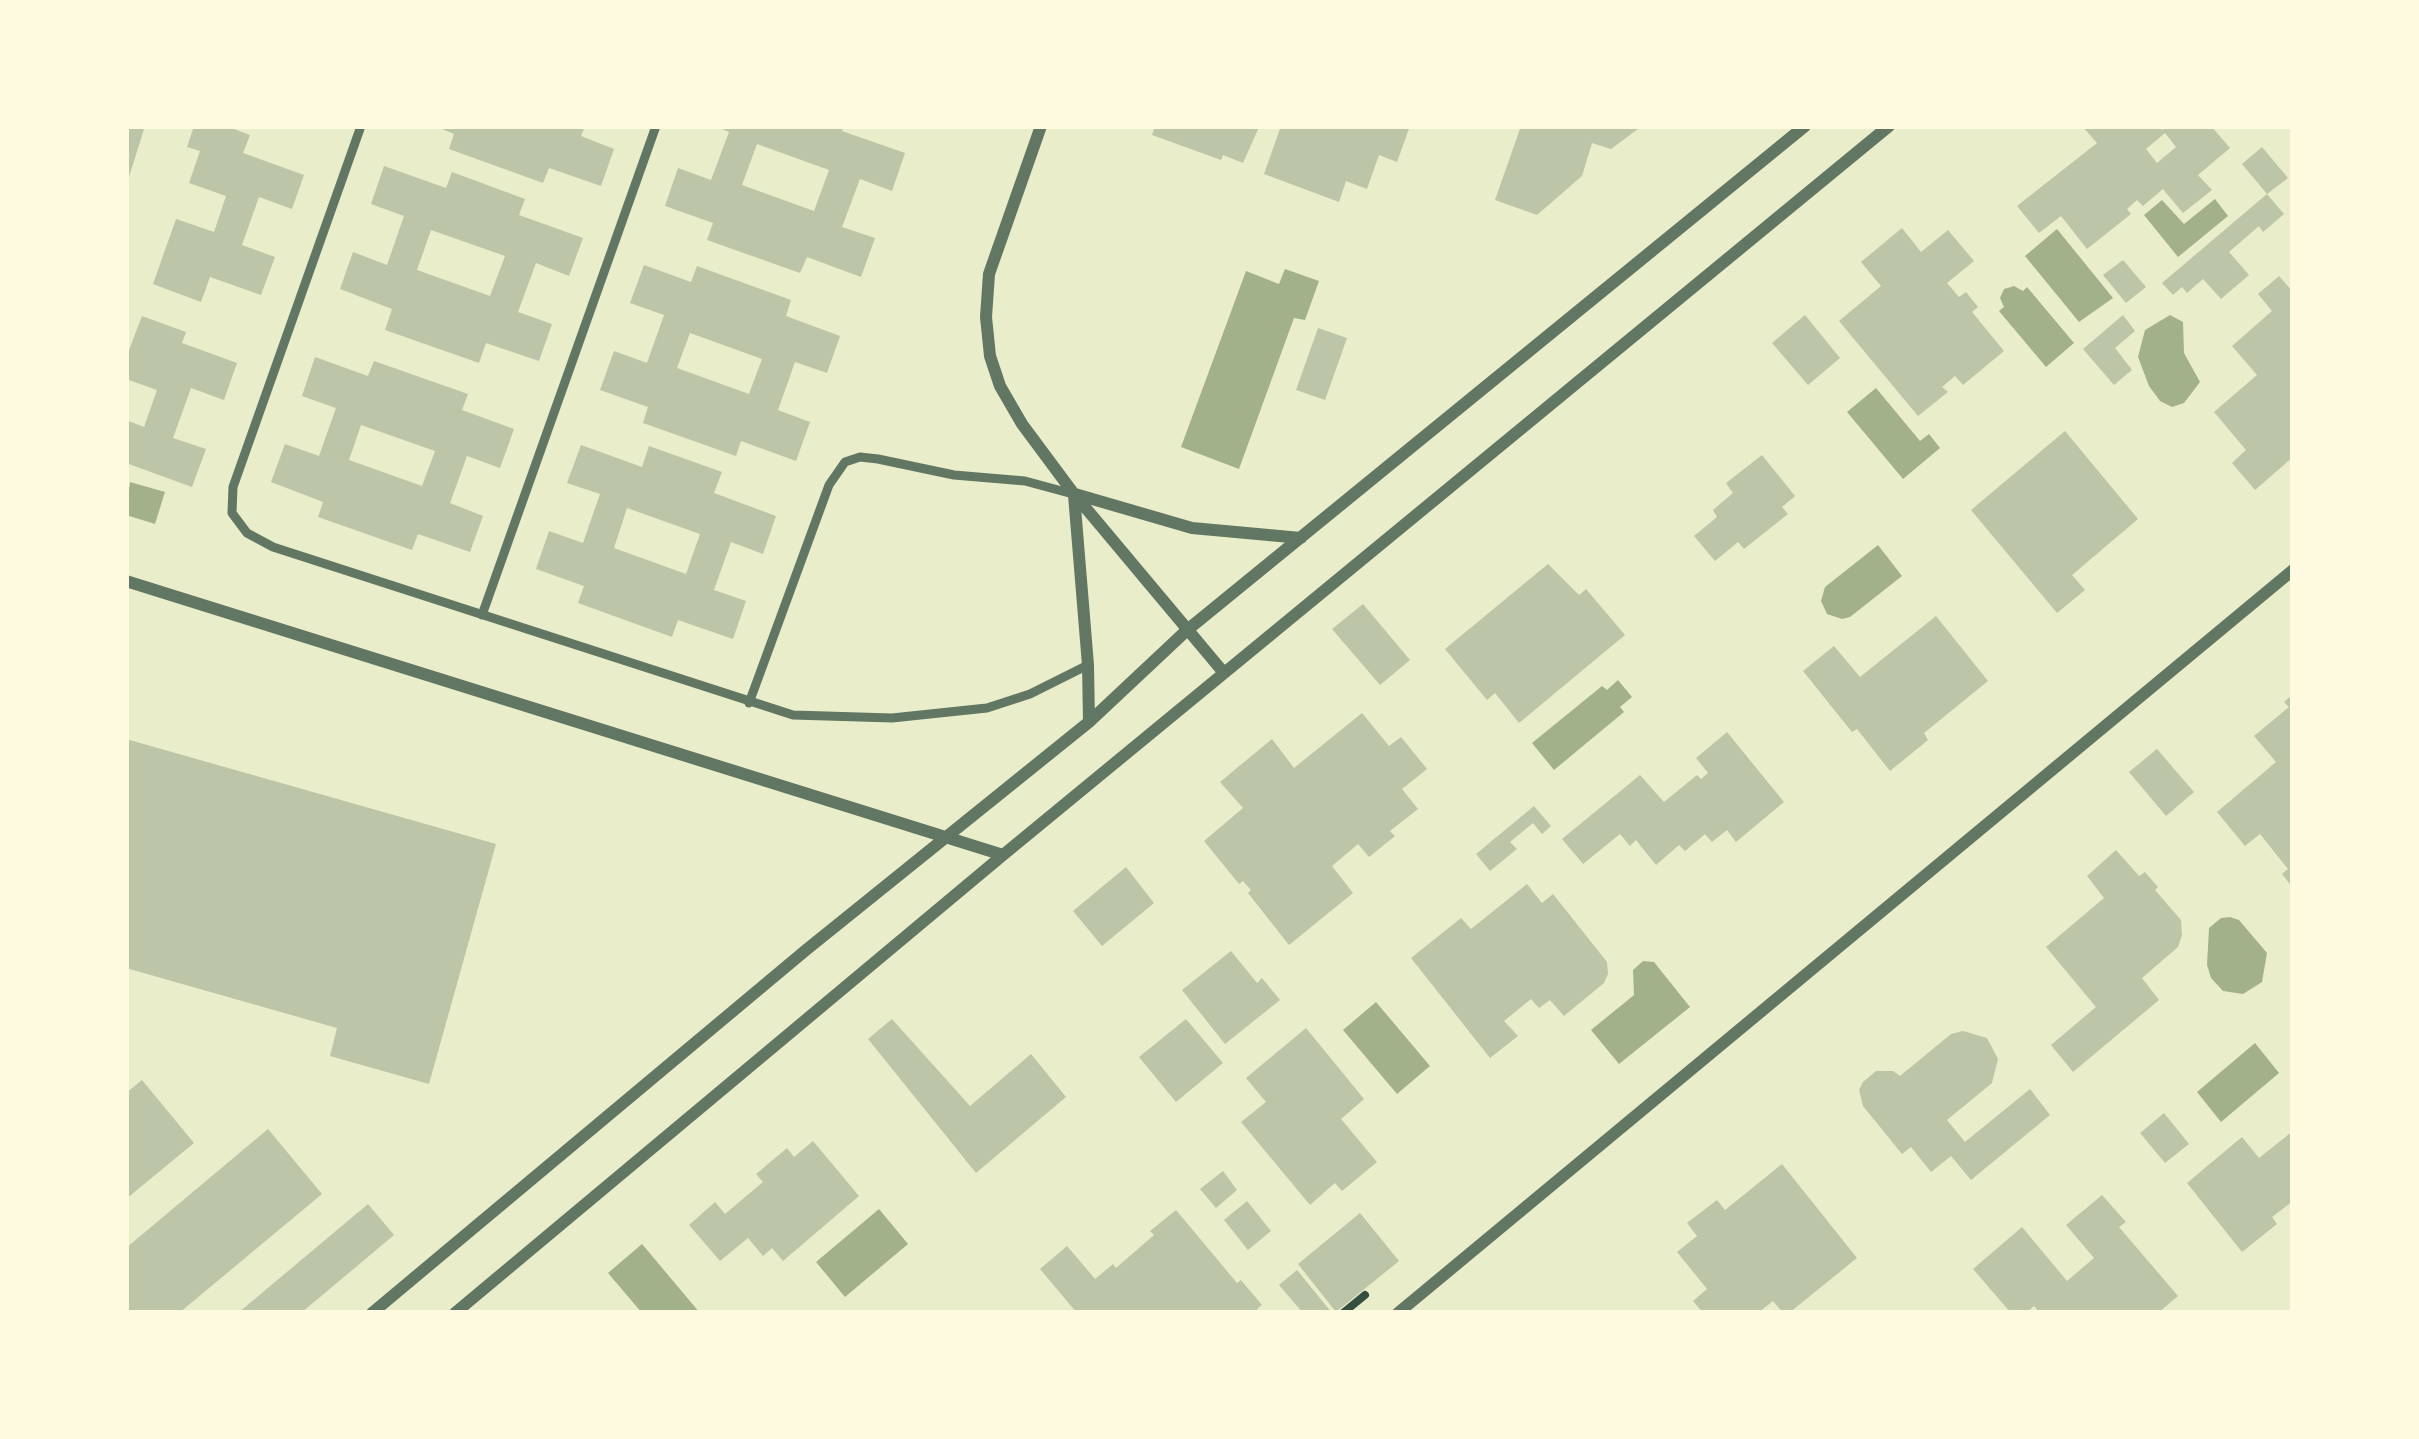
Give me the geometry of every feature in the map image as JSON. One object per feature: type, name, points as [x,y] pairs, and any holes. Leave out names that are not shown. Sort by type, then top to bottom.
[{"type":"street","points":[[1041,126],[989,274],[986,317],[990,356],[1000,386],[1073,494],[1224,673]]},
{"type":"street","points":[[372,1313],[806,950],[1089,722],[1186,631],[1805,126]]},
{"type":"street","points":[[455,1313],[1889,126]]},
{"type":"street","points":[[1073,494],[1222,533],[1303,538]]},
{"type":"street","points":[[1073,494],[1089,722]]},
{"type":"street","points":[[1399,1313],[2293,570]]},
{"type":"street","points":[[126,581],[1003,855]]},
{"type":"lane","points":[[362,126],[233,487],[232,513],[247,533],[274,547],[749,703],[812,716],[940,715],[987,708],[1030,694],[1088,665]]},
{"type":"lane","points":[[482,615],[656,126]]},
{"type":"lane","points":[[749,703],[829,485],[845,462],[860,457],[878,459],[1073,494]]},
{"type":"shaded area","points":[[2215,199],[2228,216],[2178,257],[2144,215],[2162,200],[2184,224]]},
{"type":"shaded area","points":[[2057,229],[2113,298],[2079,322],[2025,256]]},
{"type":"shaded area","points":[[1285,269],[1319,281],[1305,320],[1294,318],[1239,469],[1181,447],[1246,271],[1279,284]]},
{"type":"shaded area","points":[[2014,286],[2023,291],[2027,287],[2074,343],[2046,367],[1999,311],[2004,307],[2000,298],[2004,289]]},
{"type":"shaded area","points":[[2170,315],[2183,322],[2184,353],[2200,382],[2184,403],[2172,407],[2160,401],[2149,386],[2138,357],[2145,330]]},
{"type":"shaded area","points":[[1876,388],[1920,441],[1929,434],[1940,448],[1903,479],[1847,412]]},
{"type":"shaded area","points":[[130,482],[165,492],[155,524],[126,515]]},
{"type":"shaded area","points":[[1878,545],[1902,576],[1850,617],[1827,614],[1821,601],[1825,587]]},
{"type":"shaded area","points":[[1618,680],[1632,697],[1620,707],[1624,712],[1554,770],[1532,743],[1602,686],[1607,690]]},
{"type":"shaded area","points":[[2230,917],[2239,920],[2267,953],[2262,982],[2243,994],[2223,991],[2207,965],[2209,928]]},
{"type":"shaded area","points":[[1643,961],[1654,962],[1690,1007],[1619,1064],[1591,1030],[1634,995],[1633,970]]},
{"type":"shaded area","points":[[1376,1002],[1430,1066],[1397,1094],[1343,1030]]},
{"type":"shaded area","points":[[2255,1043],[2279,1073],[2221,1122],[2197,1092]]},
{"type":"shaded area","points":[[879,1209],[908,1244],[845,1297],[816,1262]]},
{"type":"shaded area","points":[[642,1244],[700,1313],[642,1313],[608,1273]]},
{"type":"building","points":[[126,126],[145,126],[127,183],[126,183]]},
{"type":"building","points":[[194,126],[226,126],[250,135],[243,153],[304,175],[292,209],[259,197],[242,245],[275,257],[261,295],[210,277],[201,302],[153,284],[176,219],[214,232],[226,196],[189,183],[200,151],[187,147]]},
{"type":"building","points":[[435,126],[585,126],[581,136],[614,149],[601,186],[549,168],[543,183],[449,149],[454,134]]},
{"type":"building","points":[[715,126],[844,126],[842,131],[905,153],[892,191],[860,179],[842,227],[875,238],[861,277],[807,257],[800,273],[707,240],[713,223],[665,206],[678,168],[711,180],[729,132]],"holes":[[[757,144],[829,170],[814,211],[742,185]]]},
{"type":"building","points":[[1155,126],[1259,127],[1243,163],[1223,155],[1221,160],[1152,135]]},
{"type":"building","points":[[1281,126],[1410,126],[1397,162],[1379,155],[1367,189],[1346,181],[1339,202],[1264,174]]},
{"type":"building","points":[[1521,126],[1642,126],[1611,149],[1592,143],[1582,176],[1537,215],[1495,200]]},
{"type":"building","points":[[2082,126],[2159,126],[2162,130],[2211,126],[2230,148],[2198,175],[2212,190],[2183,213],[2163,189],[2143,206],[2137,200],[2127,209],[2131,214],[2087,249],[2061,216],[2039,233],[2017,206],[2097,143]],"holes":[[[2165,133],[2176,147],[2157,163],[2146,149]]]},
{"type":"building","points":[[2262,147],[2288,178],[2267,194],[2242,164]]},
{"type":"building","points":[[384,166],[446,188],[452,172],[525,199],[519,215],[583,238],[569,276],[536,263],[518,312],[552,324],[539,361],[486,343],[479,363],[385,330],[392,309],[340,289],[353,252],[387,265],[404,216],[371,204]],"holes":[[[431,230],[505,256],[490,296],[417,270]]]},
{"type":"building","points":[[2267,194],[2284,214],[2263,232],[2259,226],[2229,252],[2249,275],[2221,299],[2203,279],[2187,293],[2182,287],[2173,295],[2162,283]]},
{"type":"building","points":[[1902,228],[1921,252],[1948,230],[1974,261],[1947,283],[1959,297],[1966,292],[1978,307],[1972,312],[2004,351],[1963,385],[1955,376],[1942,387],[1948,392],[1918,416],[1839,321],[1881,286],[1861,262]]},
{"type":"building","points":[[2123,260],[2146,287],[2126,303],[2103,275]]},
{"type":"building","points":[[644,265],[691,282],[697,266],[791,300],[786,316],[840,336],[827,373],[795,362],[778,410],[810,422],[796,461],[741,441],[736,456],[643,423],[648,407],[600,390],[614,351],[647,363],[664,315],[630,303]],"holes":[[[690,333],[762,359],[749,394],[677,368]]]},
{"type":"building","points":[[2279,276],[2293,292],[2293,457],[2255,490],[2232,463],[2246,450],[2214,412],[2257,375],[2232,346],[2272,311],[2258,294]]},
{"type":"building","points":[[1805,315],[1840,358],[1808,385],[1772,343]]},
{"type":"building","points":[[2123,315],[2135,331],[2115,348],[2132,370],[2114,385],[2083,349]]},
{"type":"building","points":[[142,316],[186,332],[182,343],[237,363],[224,400],[191,388],[173,438],[206,449],[192,487],[126,463],[126,420],[144,427],[157,390],[126,379],[126,358]]},
{"type":"building","points":[[1318,328],[1347,338],[1325,400],[1296,390]]},
{"type":"building","points":[[315,357],[368,376],[374,361],[468,394],[462,410],[514,429],[500,468],[467,456],[450,503],[483,516],[470,552],[418,534],[412,550],[318,517],[323,502],[271,482],[285,444],[319,456],[336,408],[302,396]],"holes":[[[361,425],[435,451],[422,486],[349,460]]]},
{"type":"building","points":[[2065,431],[2138,519],[2072,575],[2085,590],[2057,613],[1971,510]]},
{"type":"building","points":[[581,445],[642,467],[649,446],[722,472],[714,493],[776,516],[763,554],[731,542],[714,590],[746,601],[733,639],[678,620],[672,637],[578,603],[584,586],[536,569],[549,531],[583,543],[600,494],[567,483]],"holes":[[[627,508],[700,534],[686,574],[614,548]]]},
{"type":"building","points":[[1762,455],[1795,496],[1782,507],[1788,514],[1744,549],[1738,542],[1715,561],[1694,536],[1717,517],[1713,510],[1733,493],[1726,483]]},
{"type":"building","points":[[1548,564],[1579,595],[1586,589],[1625,635],[1519,723],[1495,693],[1487,700],[1445,649]]},
{"type":"building","points":[[1363,604],[1410,660],[1380,685],[1332,629]]},
{"type":"building","points":[[1936,616],[1988,681],[1924,733],[1928,740],[1890,771],[1803,671],[1834,646],[1860,677]]},
{"type":"building","points":[[2293,694],[2293,888],[2282,874],[2288,869],[2260,834],[2245,846],[2217,812],[2276,762],[2254,736],[2289,707],[2284,702]]},
{"type":"building","points":[[1362,713],[1389,746],[1401,737],[1427,769],[1402,789],[1418,809],[1390,831],[1395,836],[1369,857],[1358,844],[1332,866],[1353,893],[1289,945],[1248,893],[1251,890],[1243,881],[1239,884],[1204,841],[1243,808],[1220,782],[1272,739],[1294,768]]},
{"type":"building","points":[[1727,732],[1784,802],[1736,842],[1727,830],[1712,842],[1705,834],[1685,851],[1679,845],[1656,865],[1636,840],[1630,846],[1620,834],[1583,864],[1562,839],[1640,775],[1664,802],[1697,775],[1701,779],[1708,773],[1696,758]]},
{"type":"building","points":[[126,739],[496,844],[429,1084],[330,1056],[337,1028],[126,968]]},
{"type":"building","points":[[2157,749],[2194,792],[2166,816],[2129,772]]},
{"type":"building","points":[[1534,806],[1551,826],[1542,834],[1533,823],[1510,842],[1517,849],[1490,871],[1476,854]]},
{"type":"building","points":[[2116,850],[2139,876],[2145,872],[2158,887],[2155,890],[2181,920],[2182,935],[2178,947],[2142,978],[2159,1000],[2073,1072],[2051,1045],[2096,1007],[2046,947],[2104,898],[2087,876]]},
{"type":"building","points":[[1126,867],[1154,903],[1102,946],[1073,911]]},
{"type":"building","points":[[1527,884],[1542,903],[1553,894],[1607,962],[1608,974],[1604,983],[1564,1016],[1550,1000],[1539,1008],[1531,999],[1504,1021],[1518,1036],[1490,1058],[1411,958],[1461,918],[1471,929]]},
{"type":"building","points":[[1231,951],[1257,983],[1262,978],[1280,1000],[1225,1044],[1182,990]]},
{"type":"building","points":[[892,1019],[970,1106],[1031,1054],[1066,1097],[976,1173],[868,1039]]},
{"type":"building","points":[[1186,1019],[1223,1063],[1176,1102],[1139,1057]]},
{"type":"building","points":[[1306,1028],[1364,1099],[1341,1119],[1377,1162],[1342,1191],[1335,1183],[1310,1205],[1241,1122],[1266,1102],[1246,1078]]},
{"type":"building","points":[[1963,1031],[1987,1038],[1998,1059],[1992,1083],[1947,1120],[1965,1142],[2030,1089],[2050,1115],[1971,1180],[1951,1156],[1931,1172],[1911,1147],[1902,1154],[1863,1106],[1859,1090],[1876,1071],[1900,1076],[1951,1034]]},
{"type":"building","points":[[142,1080],[194,1143],[126,1199],[126,1093]]},
{"type":"building","points":[[2164,1113],[2189,1144],[2165,1163],[2140,1133]]},
{"type":"building","points":[[268,1129],[322,1194],[179,1313],[126,1313],[126,1248]]},
{"type":"building","points":[[2293,1131],[2293,1201],[2272,1217],[2277,1224],[2242,1252],[2187,1183],[2242,1137],[2259,1158]]},
{"type":"building","points":[[813,1141],[859,1196],[783,1261],[772,1248],[763,1256],[748,1238],[720,1261],[689,1225],[715,1202],[725,1214],[763,1182],[756,1174],[787,1148],[794,1157]]},
{"type":"building","points":[[1782,1164],[1857,1258],[1789,1313],[1773,1301],[1758,1313],[1703,1313],[1693,1301],[1707,1289],[1677,1252],[1697,1236],[1687,1223],[1717,1200],[1725,1210]]},
{"type":"building","points":[[1223,1171],[1237,1190],[1216,1208],[1200,1189]]},
{"type":"building","points":[[2102,1195],[2126,1222],[2119,1227],[2178,1296],[2158,1313],[2040,1313],[2034,1306],[2026,1313],[2011,1313],[1973,1269],[2022,1227],[2067,1281],[2094,1258],[2066,1225]]},
{"type":"building","points":[[1247,1201],[1271,1231],[1248,1250],[1224,1220]]},
{"type":"building","points":[[368,1204],[394,1235],[301,1313],[238,1313]]},
{"type":"building","points":[[1176,1210],[1237,1283],[1241,1280],[1262,1305],[1257,1309],[1260,1313],[1077,1313],[1040,1269],[1067,1246],[1095,1279],[1113,1264],[1116,1268]]},
{"type":"building","points":[[1360,1213],[1399,1261],[1336,1312],[1298,1264]]},
{"type":"building","points":[[1297,1270],[1332,1313],[1303,1313],[1279,1285]]}]
